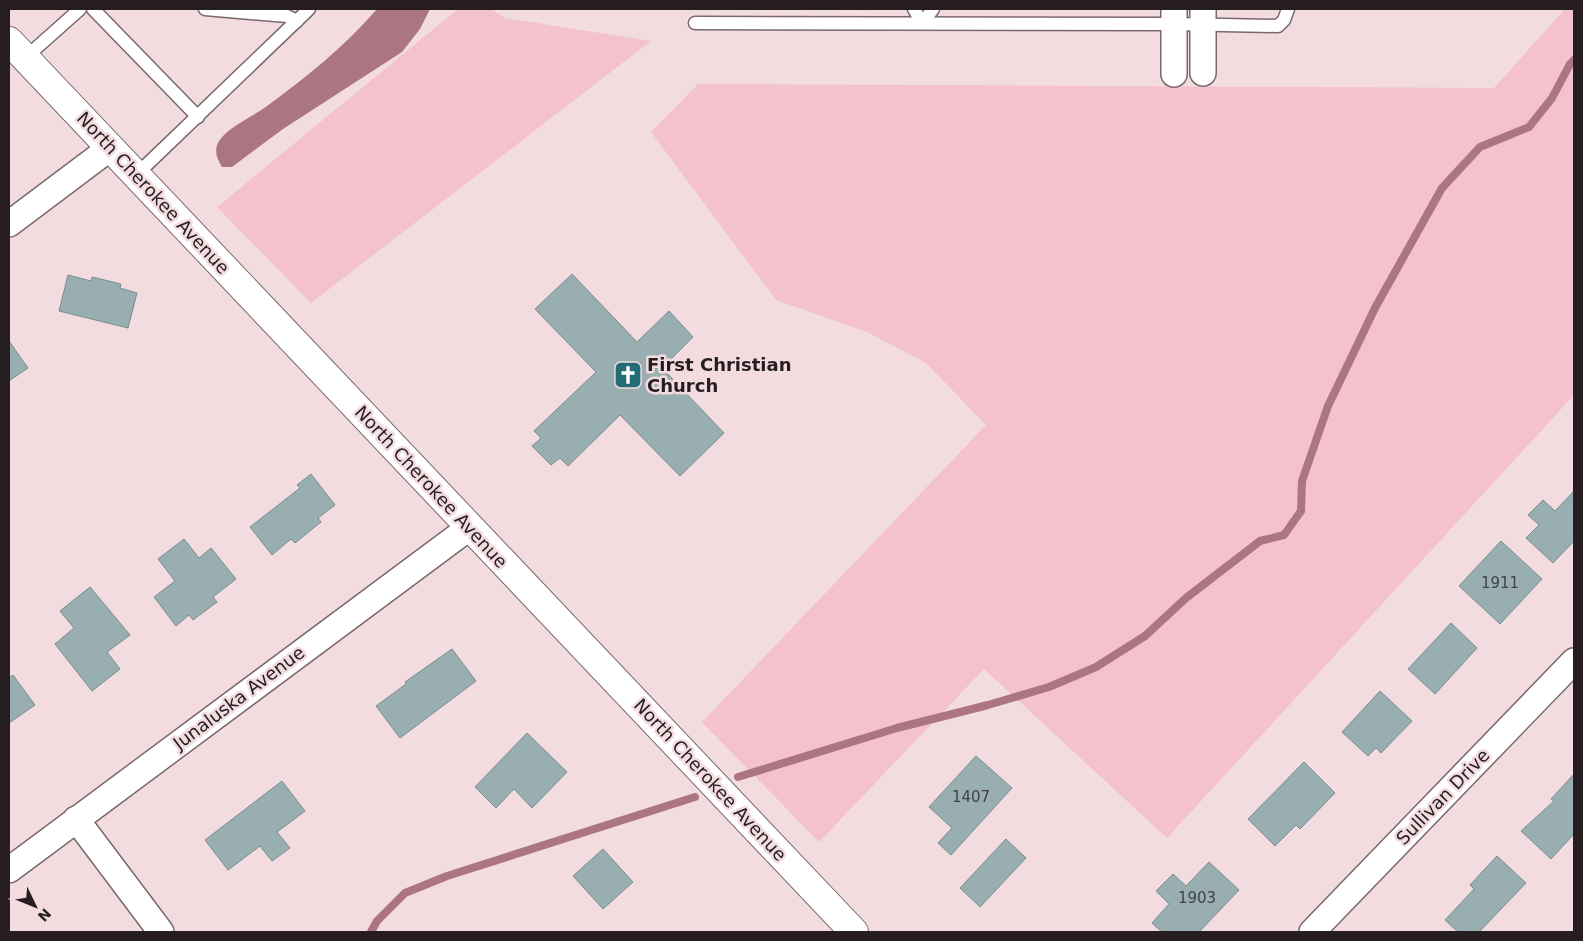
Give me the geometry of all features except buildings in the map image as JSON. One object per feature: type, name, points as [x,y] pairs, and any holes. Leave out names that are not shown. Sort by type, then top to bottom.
[{"type":"street","points":[[1174,16],[1174,74]]},
{"type":"street","points":[[1203,17],[1203,73]]},
{"type":"street","name":"North Cherokee Avenue","points":[[17,49],[854,932]]},
{"type":"street","points":[[9,224],[110,148]]},
{"type":"street","name":"Junaluska Avenue","points":[[9,870],[470,527]]},
{"type":"street","name":"Sullivan Drive","points":[[1312,932],[1574,661]]},
{"type":"street","points":[[76,819],[161,932]]},
{"type":"lane","points":[[17,49],[80,9]]},
{"type":"lane","points":[[93,9],[198,117]]},
{"type":"lane","points":[[205,9],[287,16],[297,21]]},
{"type":"lane","points":[[136,175],[309,9]]},
{"type":"lane","points":[[914,9],[922,23]]},
{"type":"lane","points":[[922,23],[933,9]]},
{"type":"lane","points":[[695,23],[922,23],[1174,16],[1203,17],[1278,26],[1284,20],[1288,9]]},
{"type":"shaded area","points":[[377,9],[430,9],[420,29],[402,52],[283,129],[232,167],[222,167],[216,148],[223,136],[232,128],[267,106],[311,72],[352,36]]},
{"type":"shaded area","points":[[458,9],[491,9],[505,18],[651,41],[311,303],[217,207]]},
{"type":"shaded area","points":[[1565,9],[1574,9],[1574,395],[1167,838],[984,669],[819,842],[702,722],[986,425],[926,363],[867,332],[776,300],[651,132],[698,84],[1494,88]]},
{"type":"waterway","points":[[738,777],[897,728],[1049,687],[1096,667],[1145,636],[1186,598],[1260,541],[1284,535],[1301,511],[1302,481],[1328,406],[1375,308],[1442,188],[1480,147],[1529,127],[1552,98],[1574,60]]},
{"type":"waterway","points":[[371,932],[377,921],[405,893],[447,876],[695,797]]},
{"type":"place","name":"First Christian Church","points":[[628,375]]}]
